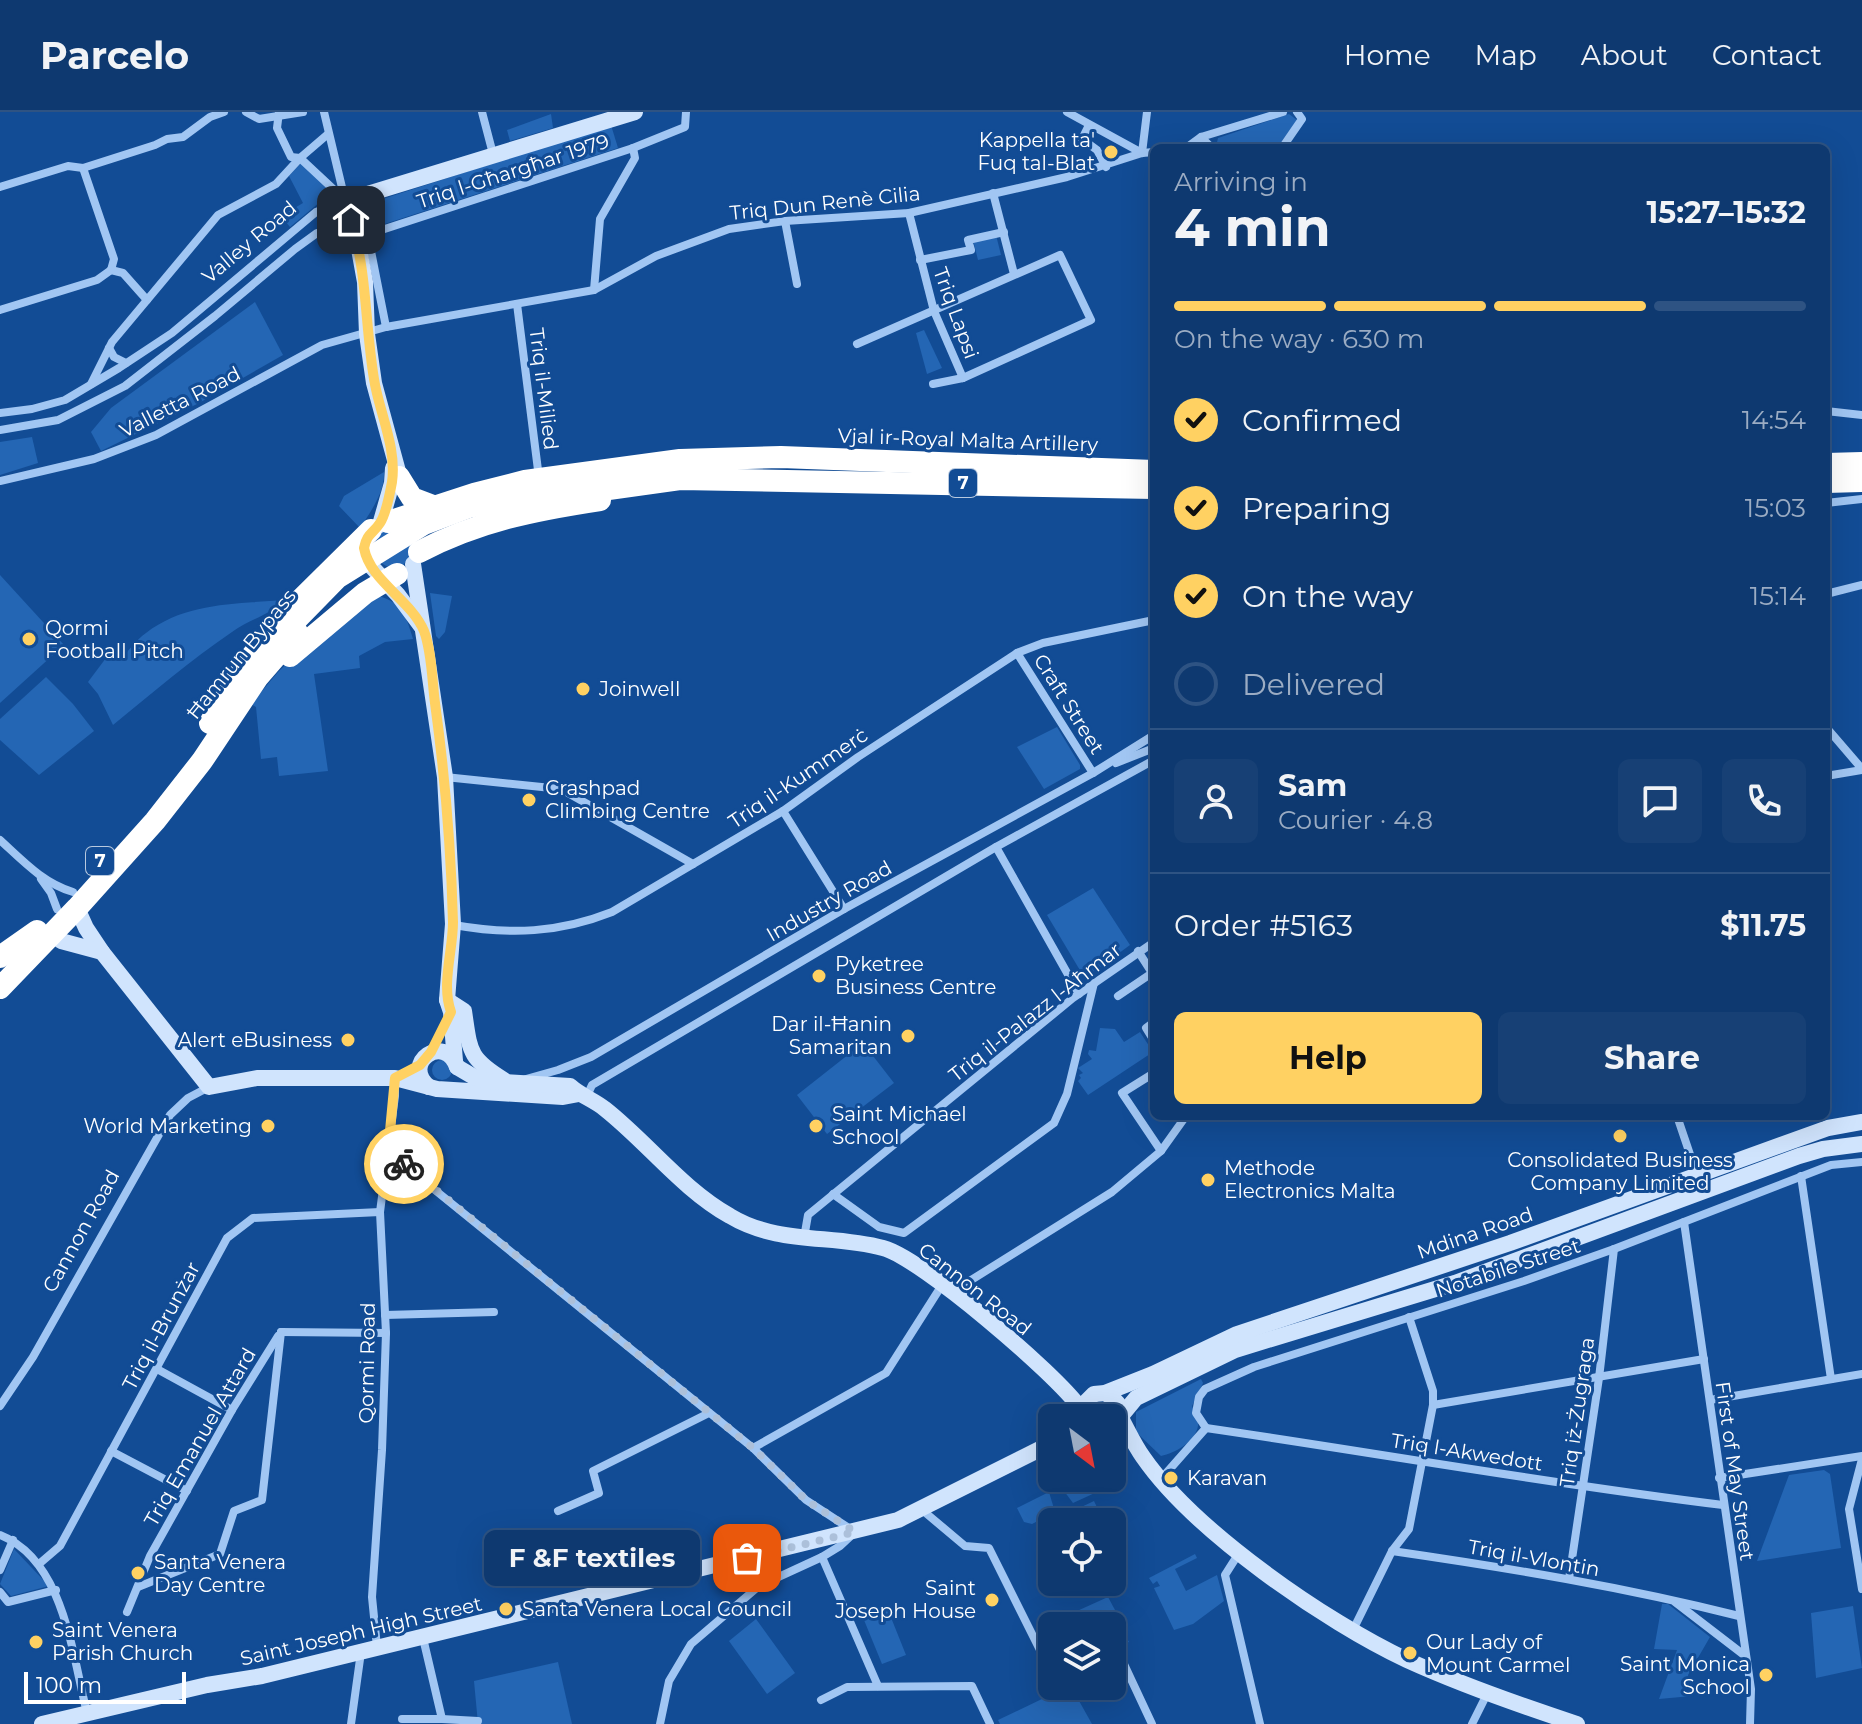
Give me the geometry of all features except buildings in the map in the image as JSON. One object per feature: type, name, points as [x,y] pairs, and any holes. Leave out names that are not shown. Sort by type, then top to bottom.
[{"type":"highway","points":[[396,469],[412,498],[433,506],[539,479],[680,460],[781,457]]},
{"type":"highway","name":"Vjal ir-Royal Malta Artillery","points":[[781,457],[1150,471]]},
{"type":"highway","name":"Ħamrun Bypass","points":[[0,990],[25,963],[69,903],[198,756],[294,628],[343,586],[393,551],[471,515],[579,489],[781,457]]},
{"type":"highway","points":[[1830,464],[1862,463]]},
{"type":"highway","name":"Ħamrun Bypass","points":[[579,489],[680,479],[772,479]]},
{"type":"highway","points":[[401,560],[471,527],[533,510],[683,487],[772,479]]},
{"type":"highway","name":"7","points":[[772,479],[1150,488]]},
{"type":"highway","points":[[1830,482],[1862,481]]},
{"type":"highway","points":[[198,756],[303,643],[365,593],[376,589],[387,590],[433,506]]},
{"type":"highway","points":[[198,756],[244,666],[282,618],[380,526],[401,560]]},
{"type":"highway","name":"Ħamrun Bypass","points":[[0,966],[69,903]]},
{"type":"highway","points":[[0,957],[37,931]]},
{"type":"main road","name":"Valley Road","points":[[345,201],[630,113]]},
{"type":"main road","points":[[345,201],[363,237],[367,334],[374,383],[396,469],[401,560],[424,630],[445,777],[453,924],[456,1077],[437,1087],[422,1080],[425,1059],[454,1008]]},
{"type":"main road","points":[[396,469],[380,526],[364,548],[401,560]]},
{"type":"main road","points":[[401,560],[424,630]]},
{"type":"main road","points":[[69,903],[102,952],[209,1087]]},
{"type":"main road","points":[[61,941],[102,952]]},
{"type":"main road","points":[[454,1008],[470,1050],[483,1067],[510,1081]]},
{"type":"main road","points":[[425,1059],[440,1051],[449,1054],[456,1064]]},
{"type":"main road","name":"Cannon Road","points":[[395,1078],[425,1059]]},
{"type":"main road","name":"Cannon Road","points":[[456,1064],[474,1077],[570,1086],[603,1107],[681,1180],[730,1217],[773,1234],[885,1248],[905,1257],[1053,1376],[1073,1404]]},
{"type":"main road","name":"Cannon Road","points":[[209,1087],[257,1078],[395,1078],[437,1087],[535,1096],[582,1096]]},
{"type":"main road","name":"Mdina Road","points":[[1100,1394],[1153,1374],[1237,1334],[1510,1243],[1828,1128],[1862,1122]]},
{"type":"main road","name":"Mdina Road","points":[[1126,1413],[1136,1398],[1235,1350],[1455,1283],[1799,1156],[1862,1144]]},
{"type":"main road","name":"Cannon Road","points":[[1053,1376],[1100,1394]]},
{"type":"main road","points":[[1089,1404],[1100,1394],[1118,1401],[1118,1404]]},
{"type":"main road","points":[[1126,1433],[1161,1479],[1201,1521],[1310,1603],[1404,1658],[1487,1694],[1577,1724]]},
{"type":"main road","name":"Saint Joseph High Street","points":[[42,1724],[423,1638],[855,1532],[898,1520],[1038,1450]]},
{"type":"main road","points":[[1126,1450],[1144,1458]]},
{"type":"street","points":[[0,187],[68,166],[83,168],[167,139],[183,137],[210,117],[224,112]]},
{"type":"street","points":[[246,112],[259,119],[303,112]]},
{"type":"street","points":[[324,112],[345,201]]},
{"type":"street","points":[[482,112],[493,154]]},
{"type":"street","name":"Triq l-Għargħar 1979","points":[[363,237],[633,148],[685,127],[686,112]]},
{"type":"street","points":[[1067,112],[1142,153],[1147,112]]},
{"type":"street","points":[[1191,144],[1201,137],[1283,112]]},
{"type":"street","points":[[1285,144],[1302,119],[1297,112]]},
{"type":"street","points":[[278,115],[277,128],[291,157],[300,158],[345,201]]},
{"type":"street","points":[[1089,125],[1082,139],[1097,150],[1106,167]]},
{"type":"street","points":[[91,384],[109,348],[218,215],[276,184],[328,134]]},
{"type":"street","points":[[1201,137],[1208,144]]},
{"type":"street","points":[[594,290],[600,219],[635,158],[633,148]]},
{"type":"street","name":"Triq Dun Renè Cilia","points":[[367,334],[386,327],[594,290],[656,256],[729,229],[785,221],[909,213],[1106,167],[1150,152]]},
{"type":"street","points":[[0,310],[97,280],[111,270],[114,259],[83,168]]},
{"type":"street","points":[[993,193],[1014,274]]},
{"type":"street","name":"Valley Road","points":[[0,413],[65,400],[126,363],[172,333],[316,212],[345,201]]},
{"type":"street","name":"Triq Lapsi","points":[[909,213],[934,311],[963,378]]},
{"type":"street","points":[[785,221],[797,284]]},
{"type":"street","name":"Valley Road","points":[[0,430],[58,420],[125,386],[295,249],[317,233],[334,228]]},
{"type":"street","points":[[920,260],[971,250],[968,240],[1004,232]]},
{"type":"street","points":[[363,237],[386,327]]},
{"type":"street","points":[[857,344],[1060,255],[1091,320],[963,378],[933,384]]},
{"type":"street","points":[[111,270],[123,273],[147,300]]},
{"type":"street","name":"Triq il-Milied","points":[[517,304],[539,479]]},
{"type":"street","name":"Valletta Road","points":[[0,481],[94,459],[156,435],[322,345],[367,334]]},
{"type":"street","points":[[109,348],[114,357],[126,363]]},
{"type":"street","points":[[1830,411],[1862,415]]},
{"type":"street","points":[[1830,503],[1862,499]]},
{"type":"street","points":[[1830,593],[1862,585]]},
{"type":"street","name":"Triq il-Kummerċ","points":[[453,924],[546,931],[582,924],[612,912],[783,811],[858,757],[1017,653],[1043,643],[1150,621]]},
{"type":"street","name":"Craft Street","points":[[1017,653],[1093,773]]},
{"type":"street","points":[[1830,732],[1862,770]]},
{"type":"street","name":"Industry Road","points":[[510,1081],[558,1070],[591,1057],[844,909],[1093,773],[1150,737]]},
{"type":"street","points":[[1093,773],[1150,750]]},
{"type":"street","name":"Industry Road","points":[[582,1096],[592,1085],[996,847],[1150,762]]},
{"type":"street","points":[[1830,775],[1862,770]]},
{"type":"street","points":[[445,777],[561,789],[693,864]]},
{"type":"street","points":[[783,811],[844,909]]},
{"type":"street","points":[[0,840],[37,874],[58,887],[69,903]]},
{"type":"street","points":[[996,847],[1079,994]]},
{"type":"street","points":[[37,874],[51,893],[69,903]]},
{"type":"street","name":"Triq il-Palazz l-Aħmar","points":[[803,1239],[808,1215],[1079,994],[1150,944]]},
{"type":"street","points":[[1138,951],[1150,970]]},
{"type":"street","points":[[1118,996],[1150,977]]},
{"type":"street","points":[[833,1194],[879,1227],[904,1233],[1054,1123],[1067,1094],[1094,983]]},
{"type":"street","points":[[1150,1076],[1122,1093],[1161,1151]]},
{"type":"street","name":"Qormi Road","points":[[351,1724],[369,1650],[386,1333],[380,1212],[395,1078]]},
{"type":"street","name":"Cannon Road","points":[[0,1406],[33,1357],[170,1115],[188,1098],[209,1087]]},
{"type":"street","points":[[753,1448],[886,1373],[947,1289],[1112,1192],[1161,1151],[1183,1120]]},
{"type":"street","points":[[1678,1120],[1697,1175]]},
{"type":"street","points":[[388,1152],[753,1448],[806,1500],[855,1532],[822,1557],[759,1586],[691,1644],[669,1681],[660,1724]]},
{"type":"street","name":"Notabile Street","points":[[1206,1428],[1196,1413],[1199,1397],[1205,1389],[1254,1367],[1524,1281],[1831,1165],[1862,1162]]},
{"type":"street","points":[[1801,1176],[1831,1379]]},
{"type":"street","name":"Triq il-Brunżar","points":[[39,1564],[60,1546],[227,1238],[253,1218],[380,1212]]},
{"type":"street","name":"First of May Street","points":[[1684,1222],[1751,1689],[1750,1724]]},
{"type":"street","name":"Triq iż-Żugraga","points":[[1569,1579],[1599,1378],[1614,1249]]},
{"type":"street","points":[[385,1315],[494,1312]]},
{"type":"street","points":[[1353,1630],[1392,1551],[1409,1529],[1433,1405],[1433,1391],[1409,1317]]},
{"type":"street","points":[[138,1587],[220,1554],[234,1511],[262,1500],[281,1332],[386,1333]]},
{"type":"street","name":"Triq Emanuel Attard","points":[[127,1612],[150,1556],[232,1410],[281,1332]]},
{"type":"street","points":[[1433,1405],[1704,1359]]},
{"type":"street","points":[[157,1369],[232,1410]]},
{"type":"street","points":[[1710,1400],[1862,1374]]},
{"type":"street","points":[[558,1511],[599,1493],[593,1471],[709,1413]]},
{"type":"street","points":[[1161,1479],[1206,1428]]},
{"type":"street","name":"Triq l-Akwedott","points":[[1206,1428],[1583,1488],[1723,1505]]},
{"type":"street","points":[[111,1451],[187,1491]]},
{"type":"street","points":[[1719,1478],[1862,1457],[1849,1509],[1862,1589]]},
{"type":"street","points":[[921,1509],[965,1546],[989,1548],[1038,1646]]},
{"type":"street","points":[[0,1535],[13,1540],[39,1564],[56,1590],[87,1714]]},
{"type":"street","points":[[0,1570],[13,1540]]},
{"type":"street","name":"Triq il-Vlontin","points":[[1392,1551],[1569,1579],[1739,1616]]},
{"type":"street","points":[[1240,1553],[1225,1575],[1260,1724]]},
{"type":"street","points":[[822,1557],[878,1686]]},
{"type":"street","points":[[0,1592],[8,1602],[56,1590]]},
{"type":"street","name":"Triq il-Vlontin","points":[[1671,1599],[1744,1656]]},
{"type":"street","points":[[423,1638],[442,1719]]},
{"type":"street","points":[[1126,1668],[1152,1724]]},
{"type":"street","points":[[821,1700],[847,1687],[972,1686],[990,1724]]},
{"type":"street","points":[[1472,1724],[1487,1694]]},
{"type":"street","points":[[402,1719],[478,1721]]},
{"type":"shaded area","points":[[551,114],[553,128],[510,141],[507,130]]},
{"type":"shaded area","points":[[1289,114],[1297,120],[1280,144],[1217,144],[1218,138]]},
{"type":"shaded area","points":[[611,125],[618,148],[363,231],[355,208]]},
{"type":"shaded area","points":[[301,163],[332,192],[290,227],[281,216],[303,203],[289,176]]},
{"type":"shaded area","points":[[996,235],[1001,255],[978,260],[973,240]]},
{"type":"shaded area","points":[[255,302],[283,355],[199,403],[101,451],[91,432],[111,408]]},
{"type":"shaded area","points":[[924,330],[942,368],[927,374],[916,333]]},
{"type":"shaded area","points":[[32,437],[38,463],[0,475],[0,442]]},
{"type":"shaded area","points":[[384,472],[380,494],[360,528],[339,506],[344,496]]},
{"type":"shaded area","points":[[390,528],[414,544],[405,563],[397,568],[378,560],[376,550],[378,537]]},
{"type":"shaded area","name":"Qormi Football Pitch","points":[[0,575],[64,645],[0,703]]},
{"type":"shaded area","points":[[430,593],[452,596],[445,632],[439,639],[436,636]]},
{"type":"shaded area","points":[[375,595],[397,605],[413,639],[385,642],[359,656],[360,668],[314,674],[328,771],[279,776],[277,757],[261,759],[256,707],[251,704],[310,641]]},
{"type":"shaded area","points":[[285,600],[217,643],[113,725],[98,694],[88,682],[106,658],[120,661],[142,636],[178,615],[212,606]]},
{"type":"shaded area","points":[[46,677],[94,731],[39,775],[0,740],[0,719]]},
{"type":"shaded area","points":[[1057,727],[1080,769],[1044,789],[1017,747]]},
{"type":"shaded area","points":[[1093,888],[1130,945],[1092,973],[1081,972],[1047,915]]},
{"type":"shaded area","points":[[1100,1028],[1115,1029],[1124,1042],[1140,1032],[1150,1047],[1150,1054],[1088,1095],[1078,1081],[1083,1073],[1078,1068],[1092,1059],[1089,1050],[1096,1051]]},
{"type":"shaded area","points":[[863,1043],[894,1083],[827,1134],[797,1095]]},
{"type":"shaded area","points":[[438,1060],[446,1060],[452,1070],[446,1080],[438,1080],[432,1074],[432,1066]]},
{"type":"shaded area","points":[[1201,1379],[1203,1383],[1192,1406],[1198,1421],[1196,1432],[1184,1446],[1161,1456],[1136,1432],[1136,1412]]},
{"type":"shaded area","points":[[1824,1470],[1830,1474],[1841,1548],[1757,1561],[1789,1475]]},
{"type":"shaded area","points":[[1049,1492],[1054,1508],[1038,1508],[1038,1521],[1032,1524],[1024,1522],[1017,1508]]},
{"type":"shaded area","points":[[1065,1492],[1097,1492],[1073,1503]]},
{"type":"shaded area","points":[[1094,1501],[1097,1508],[1079,1508]]},
{"type":"shaded area","points":[[14,1549],[49,1586],[11,1596],[0,1584]]},
{"type":"shaded area","points":[[1195,1554],[1197,1558],[1175,1569],[1186,1591],[1217,1575],[1224,1601],[1193,1624],[1174,1630],[1154,1588],[1160,1586],[1157,1581],[1153,1584],[1149,1578]]},
{"type":"shaded area","points":[[1108,1597],[1116,1612],[1078,1612]]},
{"type":"shaded area","points":[[1662,1604],[1668,1604],[1710,1637],[1688,1675],[1692,1696],[1659,1699],[1677,1650],[1654,1649]]},
{"type":"shaded area","points":[[1853,1606],[1862,1668],[1816,1678],[1811,1613]]},
{"type":"shaded area","points":[[888,1610],[906,1655],[882,1664],[864,1620]]},
{"type":"shaded area","points":[[756,1619],[795,1673],[767,1694],[729,1641]]},
{"type":"shaded area","points":[[558,1662],[572,1724],[478,1724],[474,1681]]},
{"type":"shaded area","points":[[1040,1700],[1079,1700],[1092,1724],[1000,1724],[998,1720]]},
{"type":"way so far","points":[[404,1164],[753,1448],[806,1500],[855,1532],[747,1558]]},
{"type":"place","name":"Kappella ta' Fuq tal-Blat","points":[[1111,152]]},
{"type":"place","name":"Qormi Football Pitch","points":[[29,639]]},
{"type":"place","name":"Joinwell","points":[[583,689]]},
{"type":"place","name":"Crashpad Climbing Centre","points":[[529,800]]},
{"type":"place","name":"Pyketree Business Centre","points":[[819,976]]},
{"type":"place","name":"Dar il-Ħanin Samaritan","points":[[908,1036]]},
{"type":"place","name":"Alert eBusiness","points":[[348,1040]]},
{"type":"place","name":"World Marketing","points":[[268,1126]]},
{"type":"place","name":"Saint Michael School","points":[[816,1126]]},
{"type":"place","name":"Consolidated Business Company Limited","points":[[1620,1136]]},
{"type":"place","name":"Methode Electronics Malta","points":[[1208,1180]]},
{"type":"place","name":"Karavan","points":[[1171,1478]]},
{"type":"place","name":"F &F textiles","points":[[747,1558]]},
{"type":"place","name":"Santa Venera Day Centre","points":[[138,1573]]},
{"type":"place","name":"Saint Joseph House","points":[[992,1600]]},
{"type":"place","name":"Santa Venera Local Council","points":[[506,1609]]},
{"type":"place","name":"Saint Venera Parish Church","points":[[36,1642]]},
{"type":"place","name":"Our Lady of Mount Carmel","points":[[1410,1653]]},
{"type":"place","name":"Saint Monica School","points":[[1766,1675]]},
{"type":"route","points":[[351,220],[365,282],[367,334],[374,383],[393,462],[392,483],[380,525],[371,530],[364,548],[371,566],[424,630],[448,814],[453,924],[447,1000],[451,1012],[431,1052],[420,1065],[395,1078],[388,1152],[404,1164]]}]
